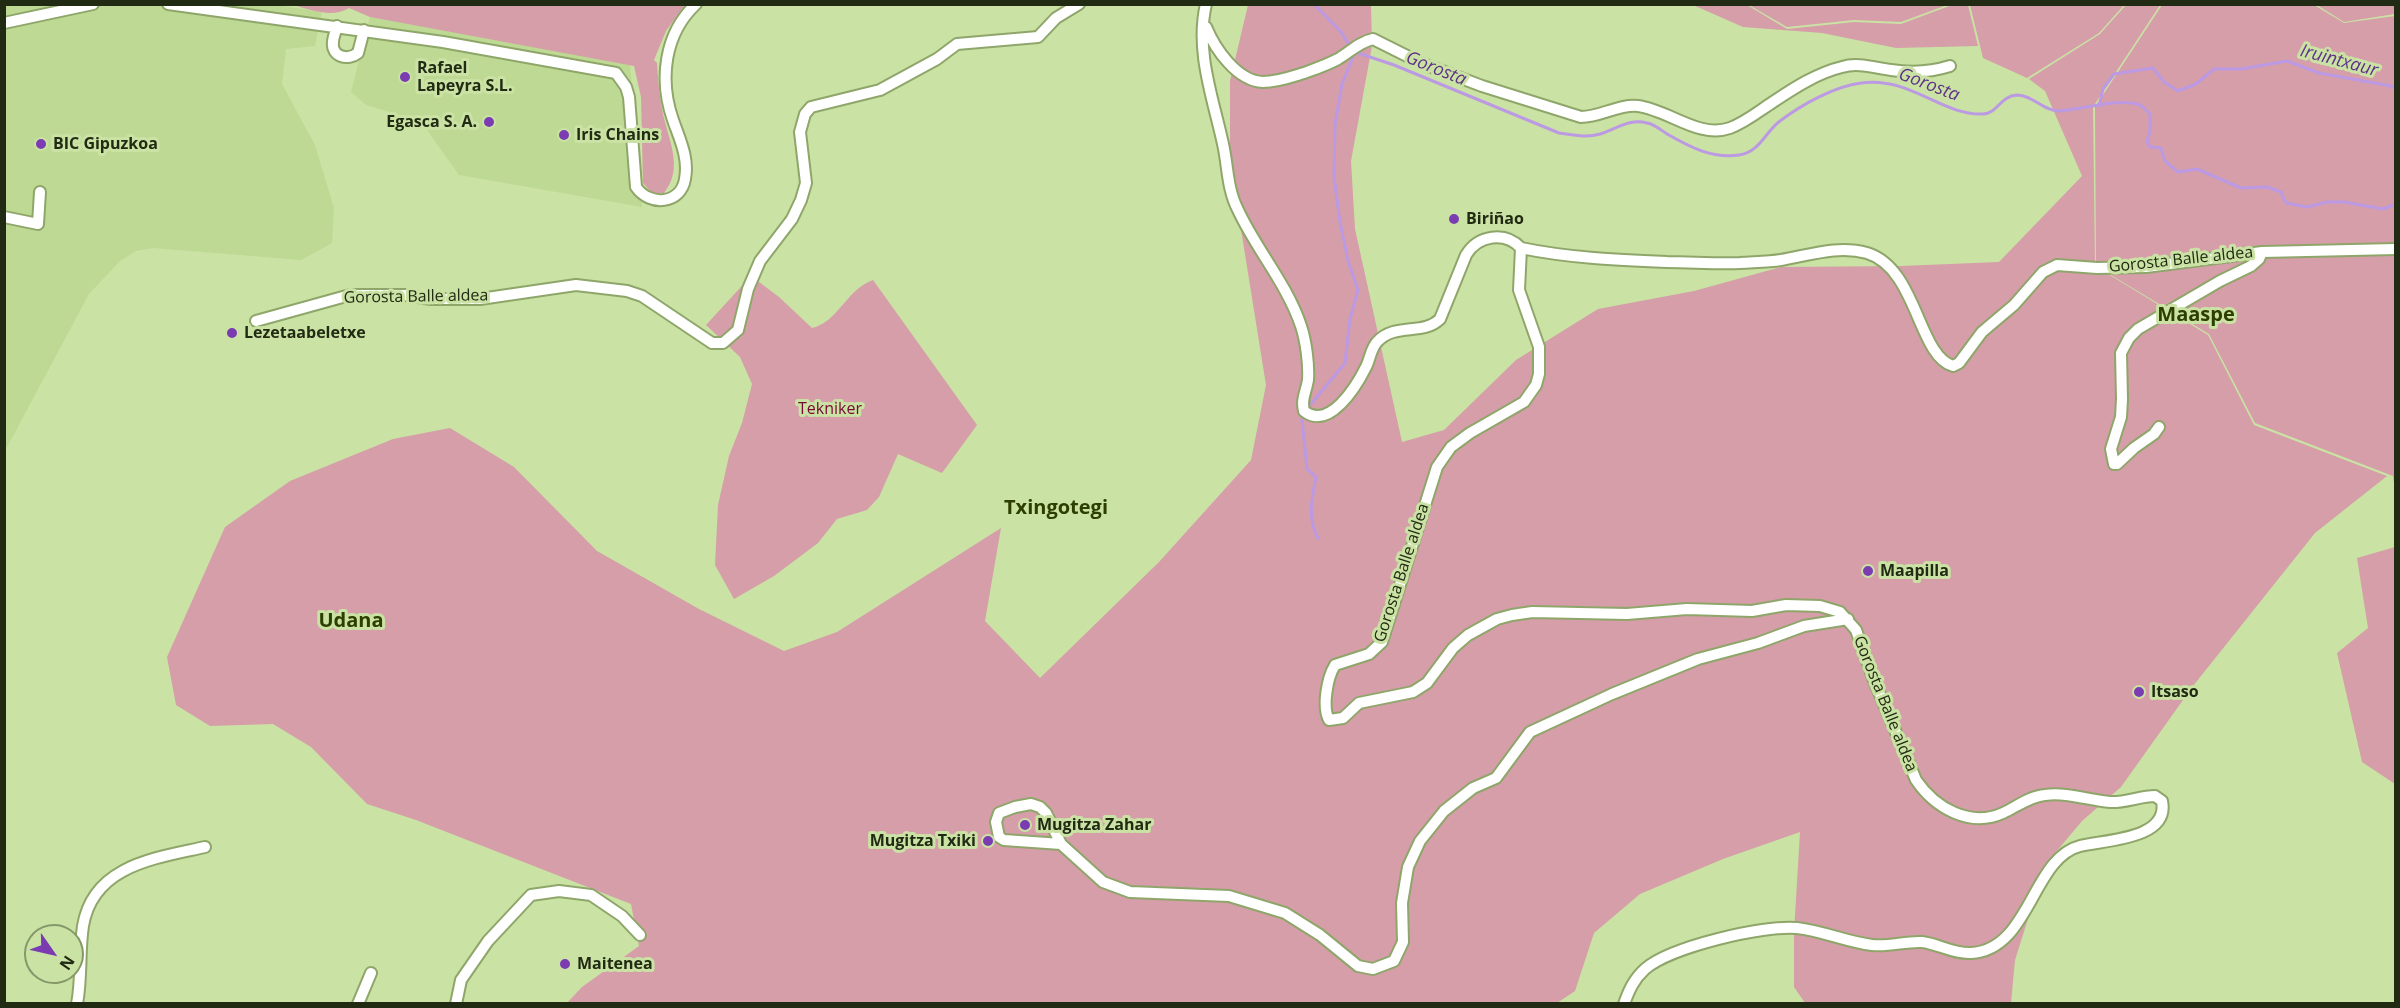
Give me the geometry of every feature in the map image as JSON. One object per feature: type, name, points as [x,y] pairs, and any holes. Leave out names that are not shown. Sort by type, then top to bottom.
[{"type":"street","points":[[4,23],[93,4]]},
{"type":"street","points":[[168,4],[364,30],[550,59],[616,73],[626,87],[629,97],[636,187],[648,198],[664,201],[681,190],[685,181],[686,164],[668,101],[666,65],[678,26],[696,4]]},
{"type":"street","name":"Gorosta Balle aldea","points":[[256,321],[350,295],[469,299],[576,285],[627,291],[642,296],[712,343],[723,344],[738,330],[748,289],[760,261],[792,219],[801,200],[806,183],[800,132],[805,114],[811,107],[880,90],[937,59],[957,44],[1038,37],[1056,18],[1079,4]]},
{"type":"street","name":"Gorosta Balle aldea","points":[[1206,4],[1203,46],[1205,74],[1223,145],[1231,194],[1246,228],[1296,312],[1302,328],[1308,380],[1301,402],[1304,411],[1315,417],[1323,416],[1337,408],[1361,374],[1378,340],[1406,328],[1429,328],[1440,320],[1466,255],[1476,244],[1494,238],[1515,241],[1521,248],[1519,290],[1539,347],[1539,374],[1536,385],[1524,402],[1460,440],[1443,457],[1437,467],[1382,642],[1369,654],[1335,665],[1329,679],[1326,715],[1329,720],[1343,718],[1359,703],[1413,692],[1421,688],[1454,648],[1468,635],[1497,619],[1512,615],[1550,611],[1627,614],[1687,609],[1752,610],[1805,604],[1831,609],[1848,619],[1857,630],[1873,678],[1916,780],[1925,794],[1949,810],[1969,817],[1990,818],[2045,795],[2120,802],[2155,796],[2162,801],[2164,808],[2155,824],[2136,835],[2116,841],[2080,846],[2061,857],[2017,924],[2001,941],[1979,952],[1957,952],[1921,942],[1873,945],[1794,928],[1758,932],[1695,944],[1658,960],[1636,978],[1624,1004]]},
{"type":"street","points":[[1205,24],[1222,55],[1240,72],[1255,80],[1280,80],[1322,67],[1365,40],[1373,39],[1421,63],[1482,86],[1581,117],[1592,117],[1614,109],[1639,106],[1707,130],[1728,128],[1738,124],[1801,85],[1841,67],[1860,65],[1918,72],[1950,66]]},
{"type":"street","points":[[343,27],[332,44],[336,53],[343,57],[350,57],[358,53],[364,30]]},
{"type":"street","points":[[4,217],[39,224],[40,192]]},
{"type":"street","name":"Gorosta Balle aldea","points":[[1521,248],[1605,260],[1703,262],[1779,260],[1832,250],[1866,253],[1876,257],[1893,273],[1907,292],[1934,349],[1945,362],[1953,366],[1959,363],[1982,332],[2014,305],[2043,272],[2056,265],[2097,268],[2146,267],[2262,252],[2396,249]]},
{"type":"street","name":"Gorosta Balle aldea","points":[[2159,428],[2117,464],[2114,464],[2111,449],[2121,417],[2123,345],[2138,329],[2162,313],[2251,266],[2259,259],[2262,252]]},
{"type":"street","name":"Gorosta Balle aldea","points":[[1061,844],[1004,840],[999,837],[996,830],[999,813],[1031,804],[1040,807],[1046,813],[1061,844],[1102,882],[1130,892],[1229,896],[1285,913],[1320,935],[1358,966],[1373,969],[1394,961],[1403,942],[1402,903],[1408,867],[1420,841],[1444,811],[1473,788],[1496,778],[1530,732],[1612,693],[1698,659],[1758,643],[1804,626],[1848,619]]},
{"type":"street","points":[[77,1004],[83,925],[94,896],[110,877],[140,862],[205,847]]},
{"type":"street","points":[[456,1004],[461,980],[488,941],[531,895],[559,891],[591,895],[622,916],[640,935]]},
{"type":"street","points":[[358,1004],[371,974]]},
{"type":"shaded area","points":[[269,4],[322,12],[315,46],[286,49],[282,84],[315,145],[334,208],[332,243],[301,260],[153,248],[136,251],[120,261],[89,294],[5,451],[5,5]]},
{"type":"shaded area","points":[[370,17],[630,64],[642,207],[459,175],[427,130],[416,120],[366,105],[351,92]]},
{"type":"green space","points":[[1970,4],[2124,5],[2099,33],[2027,78],[1983,58]]},
{"type":"green space","points":[[292,5],[685,5],[666,31],[654,60],[657,63],[664,120],[673,152],[674,163],[670,183],[664,193],[652,193],[643,183],[641,97],[634,66],[370,17],[349,8],[328,13]]},
{"type":"green space","points":[[1248,5],[1371,5],[1372,46],[1351,161],[1355,229],[1402,442],[1444,430],[1516,360],[1598,309],[1694,291],[1781,267],[1999,262],[2082,176],[2045,91],[2029,79],[2100,34],[2126,5],[2160,5],[2093,107],[2095,266],[2208,335],[2254,425],[2387,476],[2315,533],[2193,686],[2121,787],[2082,821],[2045,865],[2015,960],[2011,1003],[1805,1003],[1794,987],[1794,932],[1800,832],[1723,859],[1640,894],[1594,933],[1575,991],[1557,1003],[567,1003],[582,987],[639,946],[631,904],[416,820],[367,804],[311,747],[273,724],[210,726],[176,705],[167,657],[225,527],[290,481],[393,439],[450,428],[514,467],[597,551],[699,609],[784,651],[837,632],[1001,528],[985,621],[1040,678],[1159,562],[1251,460],[1266,385],[1230,161],[1230,81]]},
{"type":"green space","points":[[1693,5],[1747,5],[1787,29],[1854,22],[1901,24],[1952,5],[1968,5],[1978,46],[1896,48],[1822,33],[1743,27]]},
{"type":"green space","points":[[1749,5],[1947,5],[1901,22],[1854,20],[1787,27]]},
{"type":"green space","points":[[2162,5],[2314,5],[2344,23],[2395,16],[2395,490],[2393,476],[2255,423],[2209,334],[2096,266],[2095,107]]},
{"type":"green space","points":[[2317,5],[2395,5],[2395,14],[2344,22]]},
{"type":"green space","name":"Tekniker","points":[[751,276],[779,297],[812,328],[828,320],[856,291],[873,280],[977,425],[942,473],[898,454],[879,497],[867,510],[837,519],[818,543],[774,576],[734,599],[715,565],[718,505],[729,456],[742,423],[752,384],[740,357],[706,325]]},
{"type":"green space","points":[[2396,547],[2395,784],[2362,762],[2337,653],[2368,628],[2357,558]]},
{"type":"waterway","name":"Gorosta","points":[[1314,4],[1341,32],[1349,45]]},
{"type":"waterway","name":"Gorosta","points":[[1311,404],[1345,363],[1350,319],[1358,290],[1348,261],[1334,177],[1335,124],[1342,84],[1355,52],[1394,65],[1559,133],[1580,136],[1595,135],[1629,123],[1641,122],[1652,125],[1710,154],[1729,156],[1752,150],[1780,121],[1819,97],[1840,88],[1861,83],[1879,82],[1895,85],[1968,113],[1988,113],[2007,98],[2017,95],[2048,109],[2059,111],[2111,103],[2131,103],[2140,105],[2150,114],[2150,131],[2147,142],[2150,147],[2161,148],[2165,161],[2178,172],[2197,169],[2241,188],[2267,187],[2281,192],[2286,203],[2307,207],[2327,202],[2344,202],[2383,209],[2396,204]]},
{"type":"waterway","name":"Iruintxaur","points":[[2099,106],[2103,89],[2114,74],[2153,68],[2164,82],[2178,91],[2196,84],[2214,69],[2241,69],[2287,61],[2319,73],[2391,86],[2396,89]]},
{"type":"waterway","points":[[1302,420],[1307,469],[1316,477],[1311,516],[1318,538]]},
{"type":"place","name":"Rafael Lapeyra S.L.","points":[[405,77]]},
{"type":"place","name":"Egasca S. A.","points":[[489,122]]},
{"type":"place","name":"Iris Chains","points":[[564,135]]},
{"type":"place","name":"BIC Gipuzkoa","points":[[41,144]]},
{"type":"place","name":"Biriñao","points":[[1454,219]]},
{"type":"place","name":"Lezetaabeletxe","points":[[232,333]]},
{"type":"place","name":"Maapilla","points":[[1868,571]]},
{"type":"place","name":"Itsaso","points":[[2139,692]]},
{"type":"place","name":"Mugitza Zahar","points":[[1025,825]]},
{"type":"place","name":"Mugitza Txiki","points":[[988,841]]},
{"type":"place","name":"Maitenea","points":[[565,964]]},
{"type":"district","name":"Maaspe","points":[[2196,315]]},
{"type":"district","name":"Txingotegi","points":[[1056,508]]},
{"type":"district","name":"Udana","points":[[351,621]]}]
